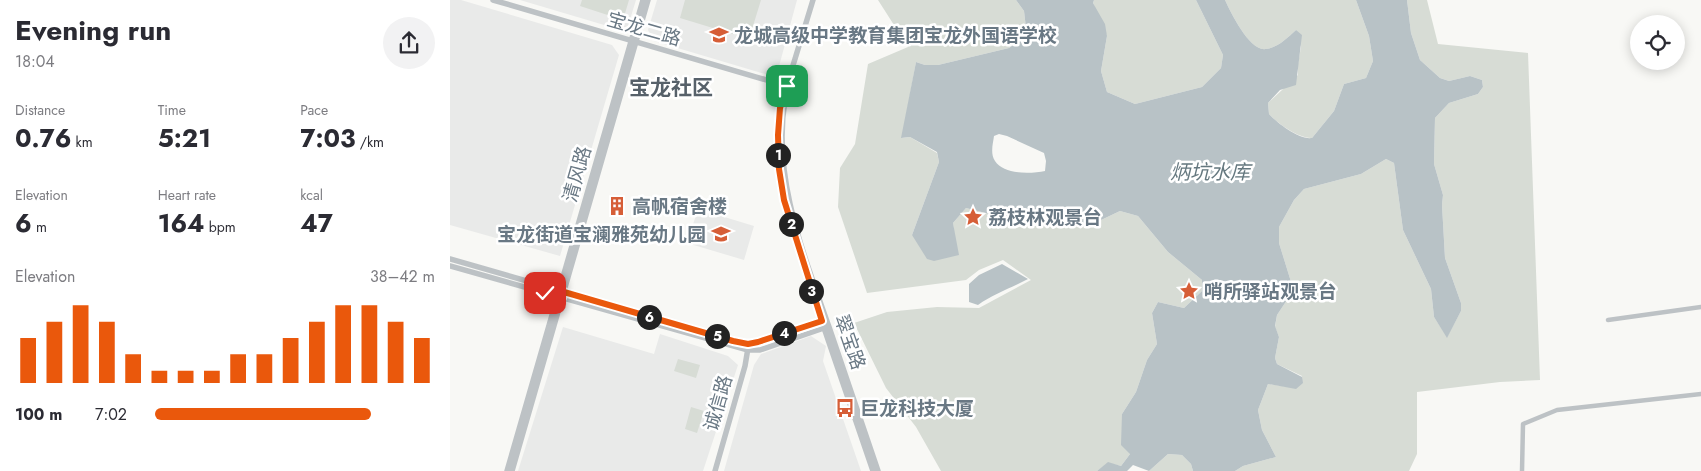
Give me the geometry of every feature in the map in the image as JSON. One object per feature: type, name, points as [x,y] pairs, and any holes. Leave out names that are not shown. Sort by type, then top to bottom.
[{"type":"street","name":"宝龙二路","points":[[492,0],[787,86]]},
{"type":"street","name":"清风路","points":[[634,41],[643,0]]},
{"type":"street","name":"清风路","points":[[507,471],[634,41],[648,0]]},
{"type":"street","name":"翠宝路","points":[[813,0],[787,86],[782,135],[784,167],[789,200],[824,324],[873,471]]},
{"type":"street","points":[[450,259],[560,294]]},
{"type":"street","points":[[450,266],[560,294],[760,350],[824,324]]},
{"type":"street","name":"清风路","points":[[512,471],[560,294]]},
{"type":"street","points":[[1608,320],[1701,307]]},
{"type":"street","name":"翠宝路","points":[[824,324],[878,471]]},
{"type":"street","name":"诚信路","points":[[714,471],[745,366],[748,347]]},
{"type":"street","points":[[1522,471],[1523,424],[1556,410],[1701,394]]},
{"type":"shaded area","points":[[450,0],[461,0],[612,45],[619,55],[560,256],[450,225]]},
{"type":"shaded area","points":[[520,0],[636,0],[628,26],[621,30]]},
{"type":"shaded area","points":[[582,0],[629,0],[623,20],[580,6]]},
{"type":"shaded area","name":"龙城高级中学教育集团宝龙外国语学校","points":[[657,0],[797,0],[778,70],[772,76],[654,41],[648,30]]},
{"type":"shaded area","points":[[685,0],[761,0],[749,39],[680,18]]},
{"type":"shaded area","points":[[878,0],[1016,0],[1024,11],[1026,28],[1023,38],[1009,48],[938,65],[925,65],[916,62],[902,138],[910,137],[937,153],[939,162],[912,235],[956,248],[953,223],[966,208],[1005,218],[1083,224],[1099,221],[1120,211],[1138,216],[1168,252],[1202,280],[1202,291],[1184,308],[1158,302],[1152,313],[1157,344],[1147,360],[1136,392],[1122,414],[1130,454],[1121,466],[1108,463],[1097,471],[941,471],[916,427],[886,388],[854,323],[887,312],[937,307],[979,308],[1031,280],[1003,260],[979,270],[966,280],[867,293],[838,207],[840,168],[855,144],[868,64],[908,47]]},
{"type":"shaded area","points":[[1094,0],[1196,0],[1223,55],[1221,68],[1202,87],[1135,104],[1107,92],[1101,71],[1107,36],[1093,3]]},
{"type":"shaded area","points":[[1225,0],[1356,0],[1369,36],[1373,61],[1366,78],[1344,84],[1334,111],[1312,138],[1295,133],[1277,122],[1269,114],[1268,103],[1298,75],[1301,47],[1296,30],[1283,42],[1275,46],[1266,49],[1260,48],[1242,30]]},
{"type":"shaded area","points":[[1407,0],[1427,0],[1438,44],[1528,53],[1540,380],[1500,382],[1417,392],[1417,454],[1409,471],[1235,471],[1243,466],[1276,457],[1262,430],[1258,410],[1268,384],[1296,388],[1302,376],[1277,364],[1275,358],[1279,337],[1275,327],[1277,315],[1291,294],[1292,285],[1279,243],[1279,227],[1294,200],[1304,189],[1361,174],[1386,159],[1394,163],[1403,230],[1431,289],[1434,317],[1447,337],[1461,311],[1461,303],[1445,258],[1443,195],[1434,164],[1435,118],[1449,103],[1478,94],[1483,87],[1482,80],[1470,76],[1449,81],[1440,78],[1420,60],[1411,33]]},
{"type":"shaded area","name":"宝龙街道宝澜雅苑幼儿园","points":[[698,209],[754,226],[744,260],[687,243]]},
{"type":"shaded area","points":[[563,327],[654,354],[660,334],[728,356],[738,365],[703,471],[518,471]]},
{"type":"shaded area","points":[[811,336],[826,346],[823,361],[861,471],[724,471],[754,365],[761,354]]},
{"type":"shaded area","points":[[678,359],[700,365],[696,378],[674,371]]},
{"type":"shaded area","points":[[691,407],[704,411],[697,433],[685,429]]},
{"type":"shaded area","points":[[1168,454],[1182,455],[1191,464],[1193,471],[1149,471]]},
{"type":"water","name":"炳坑水库","points":[[1016,0],[1094,0],[1093,3],[1105,24],[1107,36],[1101,71],[1107,92],[1135,104],[1202,87],[1221,68],[1223,55],[1196,0],[1225,0],[1242,30],[1260,48],[1266,49],[1283,42],[1296,30],[1302,35],[1296,85],[1280,90],[1268,103],[1269,114],[1295,134],[1312,138],[1334,111],[1344,84],[1366,78],[1373,61],[1369,36],[1356,0],[1407,0],[1411,33],[1420,60],[1440,78],[1449,81],[1470,76],[1482,80],[1483,87],[1478,94],[1449,103],[1435,118],[1434,164],[1443,195],[1445,258],[1461,303],[1461,311],[1447,338],[1434,317],[1431,289],[1403,230],[1394,163],[1386,159],[1361,174],[1304,189],[1294,200],[1279,227],[1279,243],[1292,285],[1291,294],[1277,315],[1275,326],[1279,337],[1275,358],[1277,364],[1302,377],[1303,383],[1296,389],[1268,384],[1258,410],[1262,430],[1276,457],[1243,466],[1235,471],[1193,471],[1191,464],[1182,455],[1168,454],[1149,471],[1133,465],[1127,471],[1097,471],[1108,462],[1121,466],[1130,454],[1121,445],[1122,414],[1136,392],[1147,360],[1157,344],[1152,313],[1158,302],[1184,308],[1202,291],[1202,280],[1168,252],[1138,216],[1120,211],[1099,221],[1083,224],[1005,218],[966,208],[953,223],[959,255],[934,261],[927,259],[912,235],[939,162],[937,152],[910,137],[901,138],[916,62],[925,65],[938,65],[1009,48],[1023,38],[1026,28],[1024,11]],"holes":[[[999,134],[1044,153],[1046,161],[1045,171],[1033,173],[1018,172],[999,166],[993,155],[994,136]]]},
{"type":"water","points":[[1002,264],[1028,279],[978,305],[969,302],[969,284],[979,275]]},
{"type":"place","name":"龙城高级中学教育集团宝龙外国语学校","points":[[719,35]]},
{"type":"place","name":"高帆宿舍楼","points":[[617,206]]},
{"type":"place","name":"荔枝林观景台","points":[[973,217]]},
{"type":"place","name":"宝龙街道宝澜雅苑幼儿园","points":[[721,234]]},
{"type":"place","name":"哨所驿站观景台","points":[[1189,291]]},
{"type":"place","name":"巨龙科技大厦","points":[[845,408]]},
{"type":"district","name":"宝龙社区","points":[[671,88]]},
{"type":"route","points":[[545,293],[562,298],[564,292],[748,344],[822,321],[784,200],[779,169],[778,135],[780,108],[787,86]]}]
